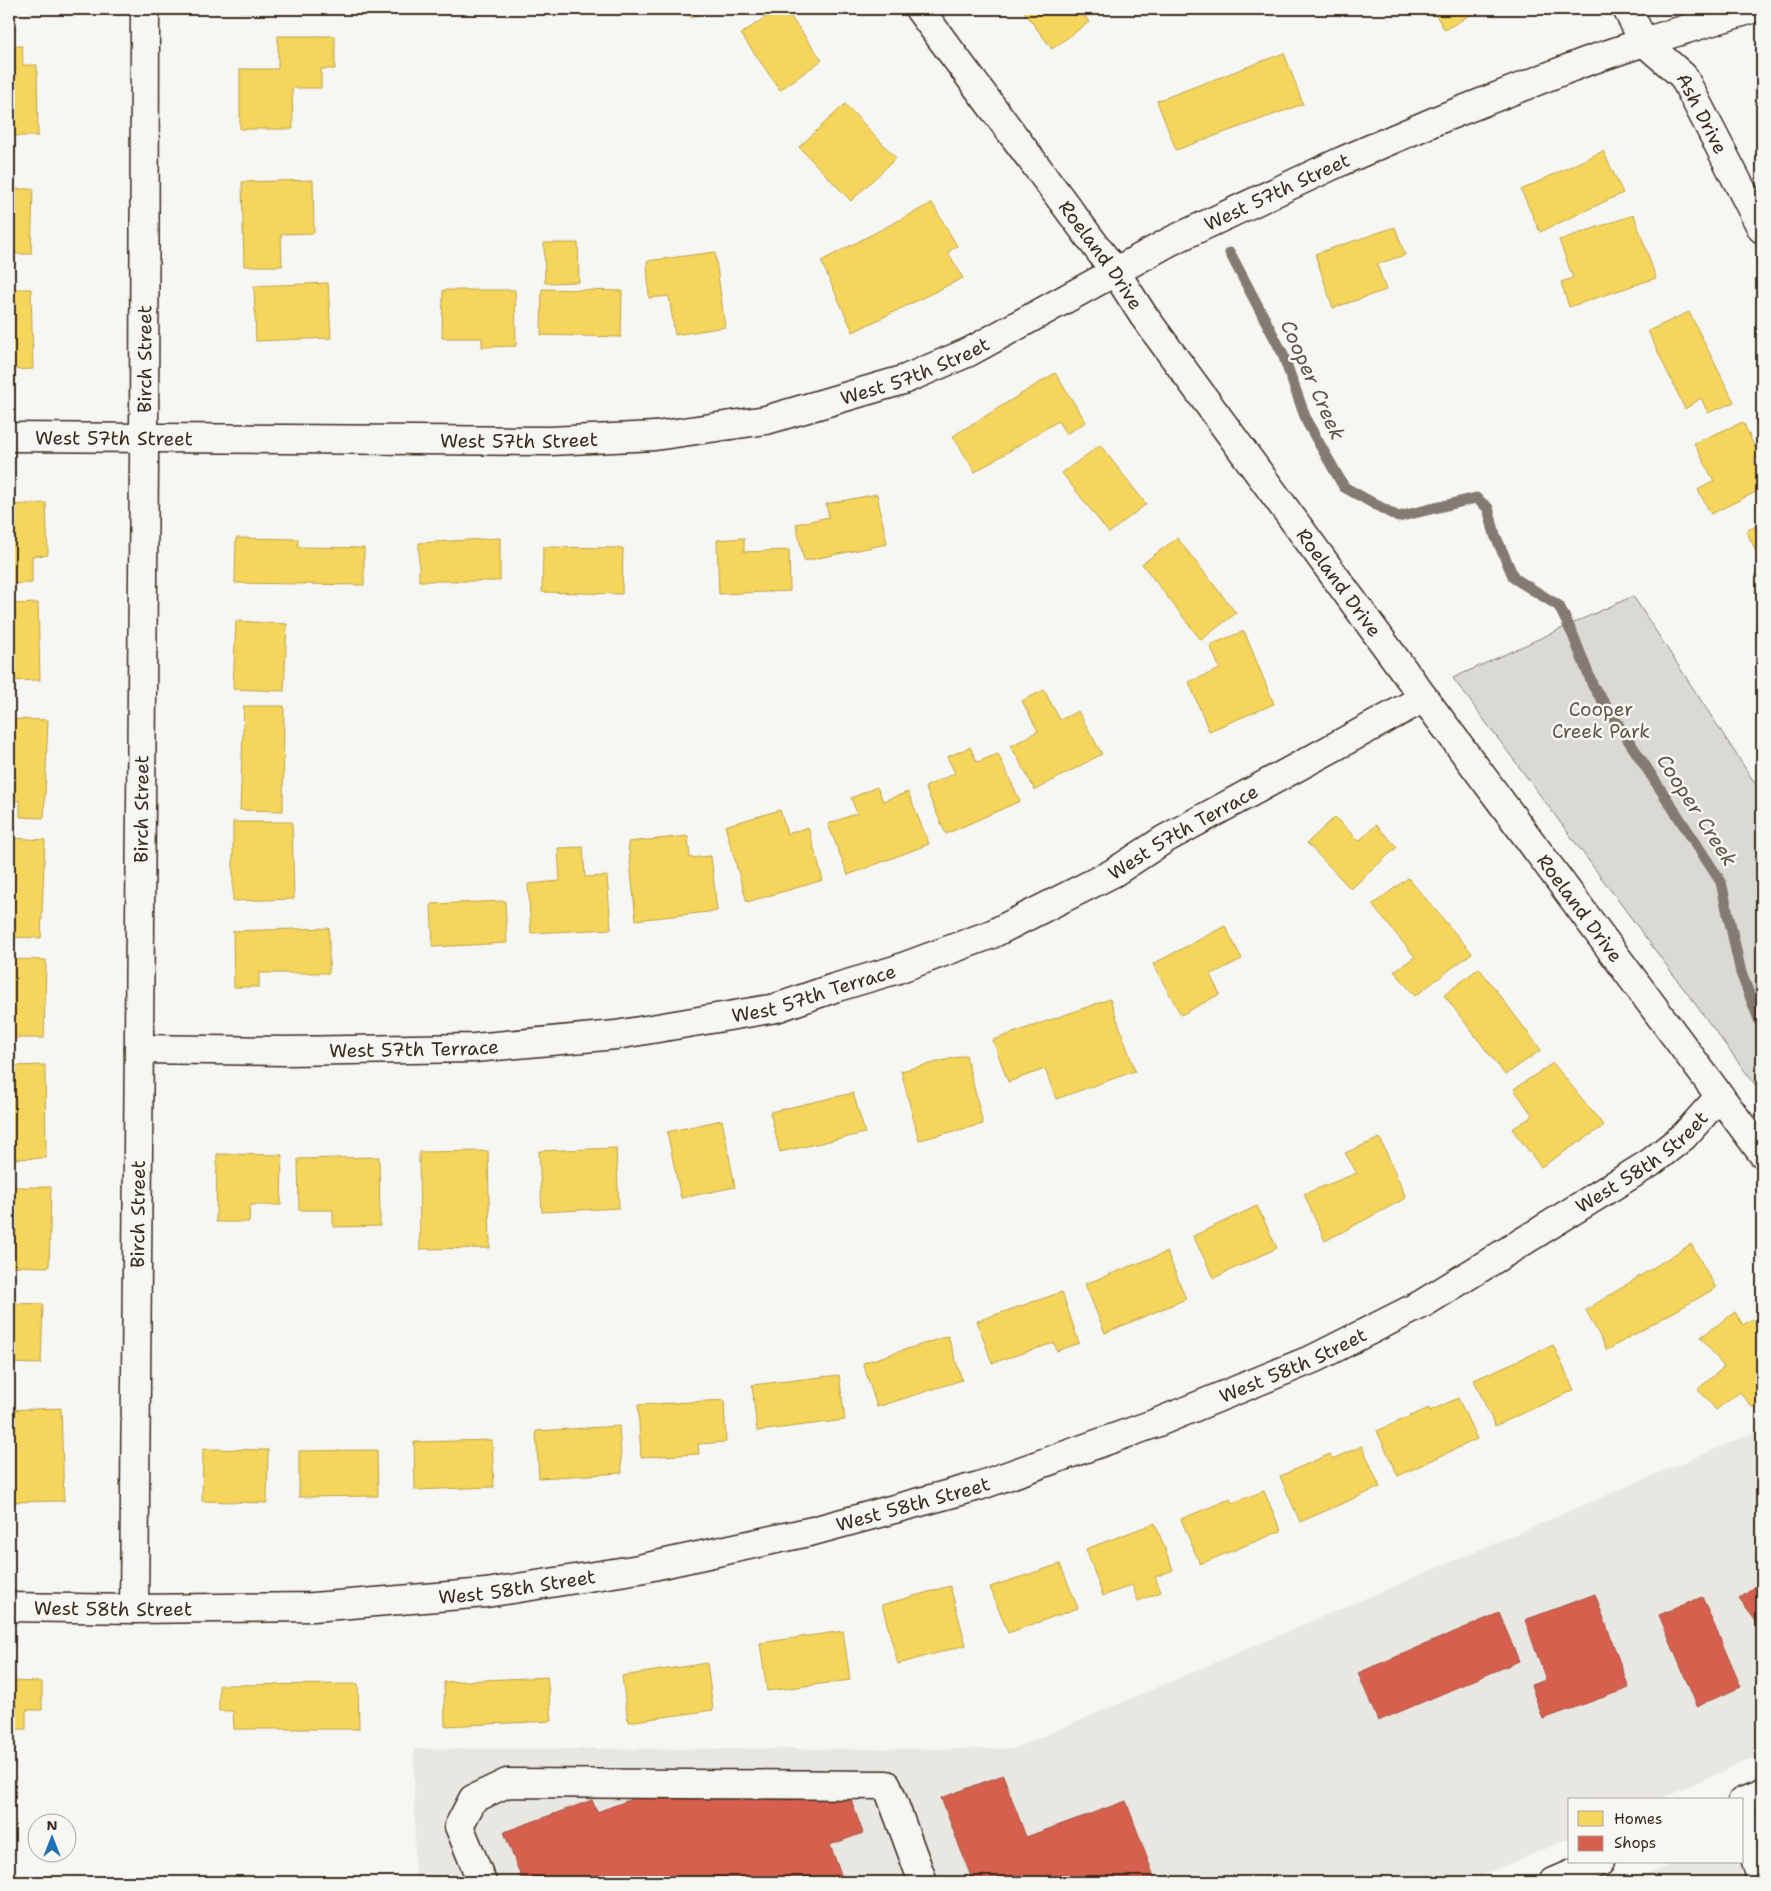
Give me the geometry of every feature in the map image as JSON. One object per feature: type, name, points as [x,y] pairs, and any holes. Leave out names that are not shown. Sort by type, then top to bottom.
[{"type":"street","name":"Birch Street","points":[[134,1609],[144,438],[145,9]]},
{"type":"street","name":"Roeland Drive","points":[[919,9],[1116,273],[1143,315],[1424,698],[1762,1153]]},
{"type":"street","name":"Ash Drive","points":[[1627,9],[1644,42],[1682,76],[1762,230]]},
{"type":"street","name":"West 57th Street","points":[[9,437],[550,441],[656,436],[766,420],[911,377],[970,352],[1171,241],[1342,160],[1585,62],[1752,9]]},
{"type":"street","name":"West 57th Terrace","points":[[139,1048],[286,1051],[474,1048],[616,1035],[776,1008],[895,970],[992,934],[1113,873],[1165,839],[1424,698]]},
{"type":"street","name":"West 58th Street","points":[[9,1607],[134,1609],[313,1607],[486,1592],[668,1563],[813,1531],[979,1486],[1156,1423],[1315,1358],[1422,1304],[1650,1163],[1684,1136],[1720,1096]]},
{"type":"street","points":[[482,1882],[459,1826],[473,1799],[507,1783],[517,1783],[888,1785],[923,1882]]},
{"type":"street","points":[[1744,1801],[1762,1794]]},
{"type":"street","points":[[1744,1819],[1762,1882]]},
{"type":"street","points":[[1554,1882],[1595,1864]]},
{"type":"shaded area","points":[[1762,1429],[1762,1754],[1663,1798],[1568,1798],[1568,1839],[1466,1882],[415,1882],[414,1749],[1013,1749]]},
{"type":"shaded area","points":[[1762,1827],[1762,1882],[1630,1882],[1672,1864],[1744,1864],[1744,1834]]},
{"type":"green space","name":"Cooper Creek Park","points":[[1633,596],[1762,794],[1762,1094],[1453,678]]},
{"type":"building: Homes","points":[[240,9],[293,9],[293,13],[240,11]]},
{"type":"building: Homes","points":[[685,9],[705,9],[691,18]]},
{"type":"building: Homes","points":[[777,9],[785,9],[822,60],[780,90],[741,34]]},
{"type":"building: Homes","points":[[1022,9],[1080,9],[1089,22],[1052,49]]},
{"type":"building: Homes","points":[[1432,9],[1480,9],[1445,30]]},
{"type":"building: Homes","points":[[278,36],[335,36],[335,69],[321,69],[321,88],[292,88],[293,129],[240,129],[240,69],[278,69]]},
{"type":"building: Homes","points":[[9,46],[22,46],[23,65],[37,65],[38,136],[9,136]]},
{"type":"building: Homes","points":[[1284,53],[1303,104],[1176,150],[1157,101]]},
{"type":"building: Homes","points":[[845,104],[896,158],[851,201],[799,147]]},
{"type":"building: Homes","points":[[1603,151],[1623,193],[1540,232],[1521,190]]},
{"type":"building: Homes","points":[[9,167],[14,168],[13,189],[33,189],[31,254],[9,254]]},
{"type":"building: Homes","points":[[313,180],[314,233],[281,234],[282,266],[244,266],[242,182]]},
{"type":"building: Homes","points":[[932,203],[957,246],[948,252],[963,278],[853,332],[821,261]]},
{"type":"building: Homes","points":[[1634,215],[1656,278],[1569,307],[1561,282],[1573,278],[1559,240]]},
{"type":"building: Homes","points":[[1395,227],[1405,255],[1377,264],[1386,290],[1333,308],[1315,254]]},
{"type":"building: Homes","points":[[544,243],[578,243],[579,282],[545,283]]},
{"type":"building: Homes","points":[[715,252],[725,327],[675,335],[669,296],[649,298],[647,261]]},
{"type":"building: Homes","points":[[328,283],[331,338],[256,341],[254,286]]},
{"type":"building: Homes","points":[[9,289],[31,289],[33,369],[9,370]]},
{"type":"building: Homes","points":[[542,289],[622,291],[621,337],[541,335]]},
{"type":"building: Homes","points":[[443,290],[515,290],[516,346],[482,347],[482,338],[442,338]]},
{"type":"building: Homes","points":[[1689,312],[1734,402],[1708,413],[1701,398],[1685,409],[1648,331]]},
{"type":"building: Homes","points":[[1055,373],[1086,422],[1066,434],[1058,421],[975,472],[953,436]]},
{"type":"building: Homes","points":[[1743,422],[1759,456],[1753,459],[1762,477],[1762,489],[1711,514],[1698,490],[1714,481],[1694,443]]},
{"type":"building: Homes","points":[[1100,445],[1146,504],[1109,533],[1062,473]]},
{"type":"building: Homes","points":[[877,494],[887,544],[804,561],[796,524],[829,517],[826,504]]},
{"type":"building: Homes","points":[[46,503],[48,555],[32,556],[32,583],[9,584],[9,505]]},
{"type":"building: Homes","points":[[1762,523],[1762,563],[1746,531]]},
{"type":"building: Homes","points":[[236,538],[298,539],[298,547],[364,548],[364,585],[235,583]]},
{"type":"building: Homes","points":[[500,538],[500,581],[419,581],[419,543]]},
{"type":"building: Homes","points":[[744,538],[744,552],[789,550],[790,591],[719,594],[717,540]]},
{"type":"building: Homes","points":[[1177,538],[1236,613],[1201,640],[1142,564]]},
{"type":"building: Homes","points":[[543,547],[623,548],[622,594],[542,592]]},
{"type":"building: Homes","points":[[38,603],[40,680],[9,681],[9,604]]},
{"type":"building: Homes","points":[[236,621],[287,624],[284,691],[233,689]]},
{"type":"building: Homes","points":[[1244,631],[1274,704],[1209,731],[1189,682],[1220,669],[1210,645]]},
{"type":"building: Homes","points":[[1044,690],[1060,720],[1078,711],[1102,754],[1035,790],[1011,746],[1038,731],[1022,701]]},
{"type":"building: Homes","points":[[244,706],[284,706],[283,811],[240,810]]},
{"type":"building: Homes","points":[[9,719],[48,720],[44,818],[20,817],[20,801],[9,801]]},
{"type":"building: Homes","points":[[970,747],[977,762],[998,754],[1020,801],[946,834],[925,787],[955,773],[947,757]]},
{"type":"building: Homes","points":[[877,787],[883,801],[908,792],[929,844],[848,875],[828,824],[857,813],[851,798]]},
{"type":"building: Homes","points":[[780,810],[787,834],[808,827],[823,880],[747,902],[725,826]]},
{"type":"building: Homes","points":[[1335,817],[1359,841],[1376,825],[1397,847],[1351,889],[1307,843]]},
{"type":"building: Homes","points":[[233,822],[292,822],[294,899],[233,901]]},
{"type":"building: Homes","points":[[688,836],[690,858],[711,856],[717,911],[636,920],[628,842]]},
{"type":"building: Homes","points":[[9,838],[45,840],[41,938],[9,937]]},
{"type":"building: Homes","points":[[583,847],[585,877],[607,876],[611,929],[531,933],[528,884],[560,881],[558,848]]},
{"type":"building: Homes","points":[[1408,878],[1472,953],[1415,996],[1394,971],[1415,957],[1372,905]]},
{"type":"building: Homes","points":[[505,901],[507,943],[433,947],[431,904]]},
{"type":"building: Homes","points":[[1225,926],[1242,959],[1210,975],[1220,994],[1181,1015],[1153,964]]},
{"type":"building: Homes","points":[[329,928],[329,973],[259,973],[259,987],[234,987],[233,931]]},
{"type":"building: Homes","points":[[9,959],[46,960],[44,1038],[9,1038]]},
{"type":"building: Homes","points":[[1479,968],[1541,1050],[1505,1075],[1444,995]]},
{"type":"building: Homes","points":[[1110,999],[1135,1071],[1056,1099],[1045,1069],[1008,1082],[993,1040]]},
{"type":"building: Homes","points":[[966,1055],[983,1124],[919,1140],[901,1071]]},
{"type":"building: Homes","points":[[1553,1063],[1604,1126],[1541,1167],[1512,1129],[1533,1116],[1514,1089]]},
{"type":"building: Homes","points":[[45,1065],[46,1158],[9,1159],[9,1066]]},
{"type":"building: Homes","points":[[853,1093],[865,1133],[780,1152],[770,1112]]},
{"type":"building: Homes","points":[[722,1120],[735,1187],[681,1198],[667,1132]]},
{"type":"building: Homes","points":[[1380,1138],[1406,1198],[1325,1241],[1304,1194],[1357,1173],[1345,1153]]},
{"type":"building: Homes","points":[[616,1148],[619,1208],[542,1212],[539,1151]]},
{"type":"building: Homes","points":[[488,1151],[490,1248],[420,1249],[419,1152]]},
{"type":"building: Homes","points":[[217,1154],[282,1155],[281,1205],[250,1205],[249,1222],[216,1222]]},
{"type":"building: Homes","points":[[379,1157],[380,1226],[333,1227],[333,1210],[299,1210],[298,1159]]},
{"type":"building: Homes","points":[[9,1187],[51,1187],[49,1267],[9,1266]]},
{"type":"building: Homes","points":[[1257,1206],[1277,1248],[1214,1278],[1193,1236]]},
{"type":"building: Homes","points":[[1691,1244],[1716,1288],[1607,1350],[1586,1310]]},
{"type":"building: Homes","points":[[1167,1252],[1186,1299],[1105,1333],[1085,1284]]},
{"type":"building: Homes","points":[[1062,1292],[1079,1343],[1057,1351],[1054,1343],[992,1363],[977,1321]]},
{"type":"building: Homes","points":[[9,1303],[43,1304],[41,1364],[9,1363]]},
{"type":"building: Homes","points":[[1735,1312],[1743,1325],[1752,1319],[1762,1332],[1762,1401],[1753,1408],[1740,1392],[1716,1410],[1698,1389],[1724,1367],[1701,1337]]},
{"type":"building: Homes","points":[[948,1336],[962,1380],[877,1407],[863,1363]]},
{"type":"building: Homes","points":[[1553,1345],[1574,1390],[1495,1426],[1474,1380]]},
{"type":"building: Homes","points":[[839,1375],[845,1420],[757,1431],[752,1385]]},
{"type":"building: Homes","points":[[1458,1398],[1477,1439],[1398,1476],[1377,1431],[1429,1408],[1430,1411]]},
{"type":"building: Homes","points":[[724,1400],[726,1442],[698,1444],[699,1454],[641,1457],[638,1405]]},
{"type":"building: Homes","points":[[61,1408],[64,1501],[9,1502],[9,1410]]},
{"type":"building: Homes","points":[[619,1426],[622,1473],[539,1478],[536,1431]]},
{"type":"building: Homes","points":[[492,1440],[494,1487],[415,1490],[414,1442]]},
{"type":"building: Homes","points":[[1362,1446],[1380,1487],[1300,1522],[1280,1476],[1330,1454],[1332,1459]]},
{"type":"building: Homes","points":[[203,1449],[268,1450],[267,1503],[202,1501]]},
{"type":"building: Homes","points":[[377,1450],[378,1496],[299,1497],[299,1451]]},
{"type":"building: Homes","points":[[1264,1491],[1281,1531],[1200,1564],[1181,1519],[1230,1499],[1232,1503]]},
{"type":"building: Homes","points":[[1155,1523],[1173,1570],[1155,1577],[1161,1592],[1138,1601],[1132,1585],[1103,1596],[1086,1549]]},
{"type":"building: Homes","points":[[1060,1564],[1078,1608],[1008,1633],[990,1587]]},
{"type":"building: Homes","points":[[950,1586],[966,1645],[898,1664],[882,1605]]},
{"type":"building: Homes","points":[[843,1631],[850,1680],[767,1691],[760,1643]]},
{"type":"building: Homes","points":[[707,1663],[713,1710],[628,1722],[622,1676]]},
{"type":"building: Homes","points":[[547,1677],[552,1721],[445,1726],[444,1682]]},
{"type":"building: Homes","points":[[9,1681],[42,1682],[42,1710],[26,1710],[26,1729],[9,1729]]},
{"type":"building: Homes","points":[[358,1684],[359,1729],[234,1729],[233,1711],[219,1711],[219,1685]]},
{"type":"building: Homes","points":[[120,1877],[120,1882],[41,1882],[41,1879]]},
{"type":"building: Homes","points":[[167,1879],[246,1880],[245,1882],[167,1882]]},
{"type":"building: Homes","points":[[299,1880],[371,1881],[371,1882],[299,1882]]},
{"type":"building: Shops","points":[[1762,1581],[1762,1629],[1739,1599]]},
{"type":"building: Shops","points":[[1595,1594],[1629,1688],[1543,1719],[1531,1685],[1546,1680],[1525,1620]]},
{"type":"building: Shops","points":[[1702,1597],[1741,1687],[1697,1706],[1659,1615]]},
{"type":"building: Shops","points":[[1499,1613],[1519,1661],[1378,1721],[1358,1673]]},
{"type":"building: Shops","points":[[1003,1775],[1026,1837],[1126,1801],[1156,1882],[973,1882],[941,1798]]},
{"type":"building: Shops","points":[[640,1796],[791,1800],[803,1796],[850,1797],[863,1833],[830,1845],[844,1882],[523,1882],[504,1832],[592,1800],[597,1812]]},
{"type":"waterway","name":"Cooper Creek","points":[[1230,253],[1282,352],[1307,422],[1344,487],[1398,517],[1476,498],[1488,508],[1495,535],[1514,578],[1559,606],[1573,635],[1593,686],[1721,882],[1741,973],[1762,1027]]}]
